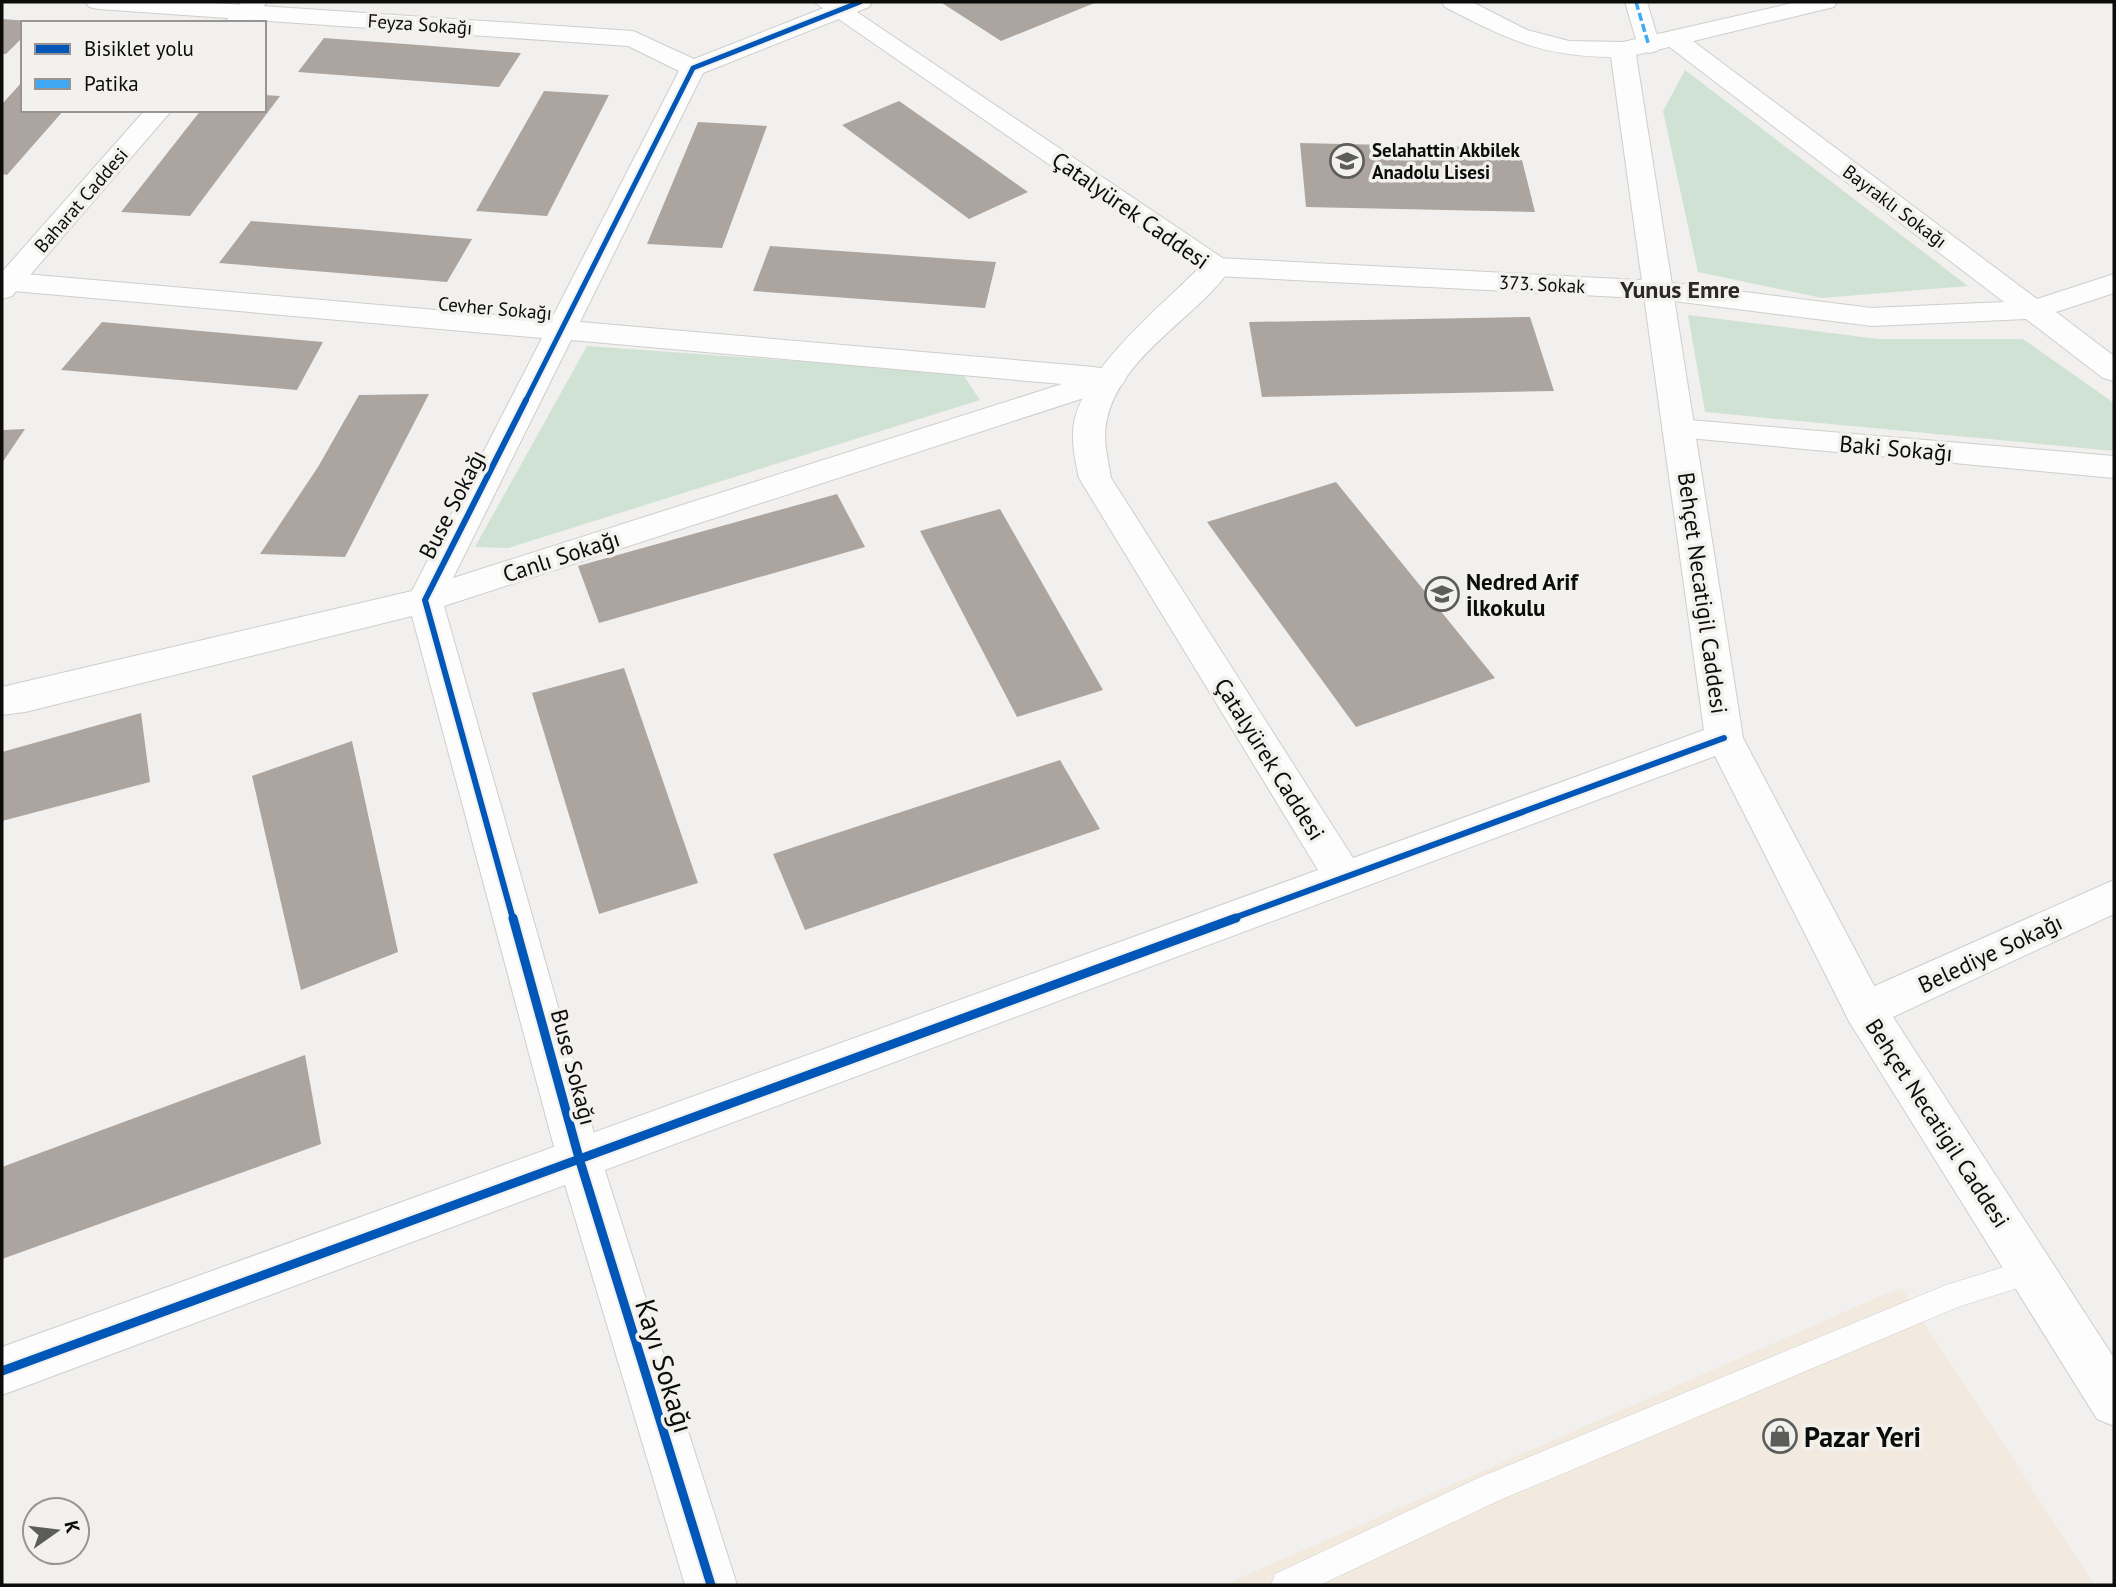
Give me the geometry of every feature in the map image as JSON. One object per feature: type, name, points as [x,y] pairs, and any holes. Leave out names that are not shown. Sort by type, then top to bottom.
[{"type":"street","name":"Feyza Sokağı","points":[[98,2],[633,39],[693,68]]},
{"type":"street","points":[[1454,2],[1518,35],[1568,49],[1636,48],[1825,2]]},
{"type":"street","points":[[1636,2],[1636,48]]},
{"type":"street","points":[[693,68],[841,5]]},
{"type":"street","name":"Çatalyürek Caddesi","points":[[841,5],[1217,267],[1110,379],[1091,417],[1089,446],[1095,478],[1344,878]]},
{"type":"street","name":"Bayraklı Sokağı","points":[[1676,40],[2114,371]]},
{"type":"street","name":"Behçet Necatigil Caddesi","points":[[1636,48],[1658,290],[1724,738],[1865,1010],[2059,1311],[2114,1402]]},
{"type":"street","name":"Buse Sokağı","points":[[579,1158],[425,600],[693,68]]},
{"type":"street","name":"Baharat Caddesi","points":[[4,284],[157,112]]},
{"type":"street","name":"373. Sokak","points":[[1217,267],[1658,290],[1872,317],[2033,310],[2114,283]]},
{"type":"street","name":"Cevher Sokağı","points":[[4,284],[1110,379]]},
{"type":"street","name":"Canlı Sokağı","points":[[2,701],[25,698],[425,600],[1110,379]]},
{"type":"street","name":"Baki Sokağı","points":[[1678,429],[2114,467]]},
{"type":"street","points":[[2,1371],[1724,738]]},
{"type":"street","name":"Belediye Sokağı","points":[[1865,1010],[2114,895]]},
{"type":"street","name":"Kayı Sokağı","points":[[579,1158],[711,1585]]},
{"type":"street","name":"Behçet Necatigil Caddesi","points":[[2059,1311],[2114,1370]]},
{"type":"lane","points":[[1286,1585],[1515,1478],[1956,1294],[2033,1271]]},
{"type":"shaded area","name":"Pazar Yeri","points":[[1901,1287],[2095,1585],[1224,1585]]},
{"type":"green space","points":[[1685,70],[1968,286],[1822,298],[1698,272],[1663,111]]},
{"type":"green space","points":[[1688,315],[1878,339],[2023,339],[2114,403],[2114,451],[1705,412]]},
{"type":"green space","points":[[587,346],[962,373],[980,400],[508,548],[475,547]]},
{"type":"building","points":[[1097,2],[1001,41],[942,3]]},
{"type":"building","points":[[2,19],[29,21],[21,21],[21,39],[6,54],[2,54]]},
{"type":"building","points":[[324,38],[521,53],[499,87],[298,72]]},
{"type":"building","points":[[21,83],[21,112],[62,112],[7,175],[2,174],[2,104]]},
{"type":"building","points":[[544,91],[609,95],[547,216],[476,211]]},
{"type":"building","points":[[266,95],[280,96],[190,216],[121,212],[199,112],[266,112]]},
{"type":"building","points":[[899,101],[1028,192],[969,219],[842,125]]},
{"type":"building","points":[[698,122],[767,126],[722,248],[647,244]]},
{"type":"building","points":[[1300,143],[1519,148],[1535,212],[1306,207]]},
{"type":"building","points":[[251,221],[472,239],[447,282],[219,263]]},
{"type":"building","points":[[770,246],[996,262],[985,308],[753,291]]},
{"type":"building","points":[[1530,317],[1554,391],[1262,397],[1249,322]]},
{"type":"building","points":[[102,322],[323,342],[297,390],[61,370]]},
{"type":"building","points":[[429,394],[345,557],[260,554],[318,467],[359,395]]},
{"type":"building","points":[[25,429],[2,463],[2,430]]},
{"type":"building","points":[[1336,482],[1495,678],[1356,727],[1207,522]]},
{"type":"building","points":[[837,494],[865,547],[599,623],[578,566]]},
{"type":"building","points":[[1000,509],[1103,690],[1017,717],[920,531]]},
{"type":"building","points":[[624,668],[698,883],[599,914],[532,693]]},
{"type":"building","points":[[141,713],[150,782],[2,821],[2,752]]},
{"type":"building","points":[[352,741],[398,952],[301,990],[252,776]]},
{"type":"building","points":[[1060,760],[1100,829],[805,930],[773,854]]},
{"type":"building","points":[[305,1055],[321,1144],[2,1259],[2,1167]]},
{"type":"marked path","points":[[1636,2],[1649,46]]},
{"type":"cycle path","points":[[711,1585],[579,1158],[425,600],[693,68],[860,2]]},
{"type":"cycle path","points":[[2,1371],[1724,738]]},
{"type":"place","name":"Selahattin Akbilek Anadolu Lisesi","points":[[1347,161]]},
{"type":"place","name":"Nedred Arif İlkokulu","points":[[1442,594]]},
{"type":"place","name":"Pazar Yeri","points":[[1780,1436]]},
{"type":"district","name":"Yunus Emre","points":[[1680,289]]}]
